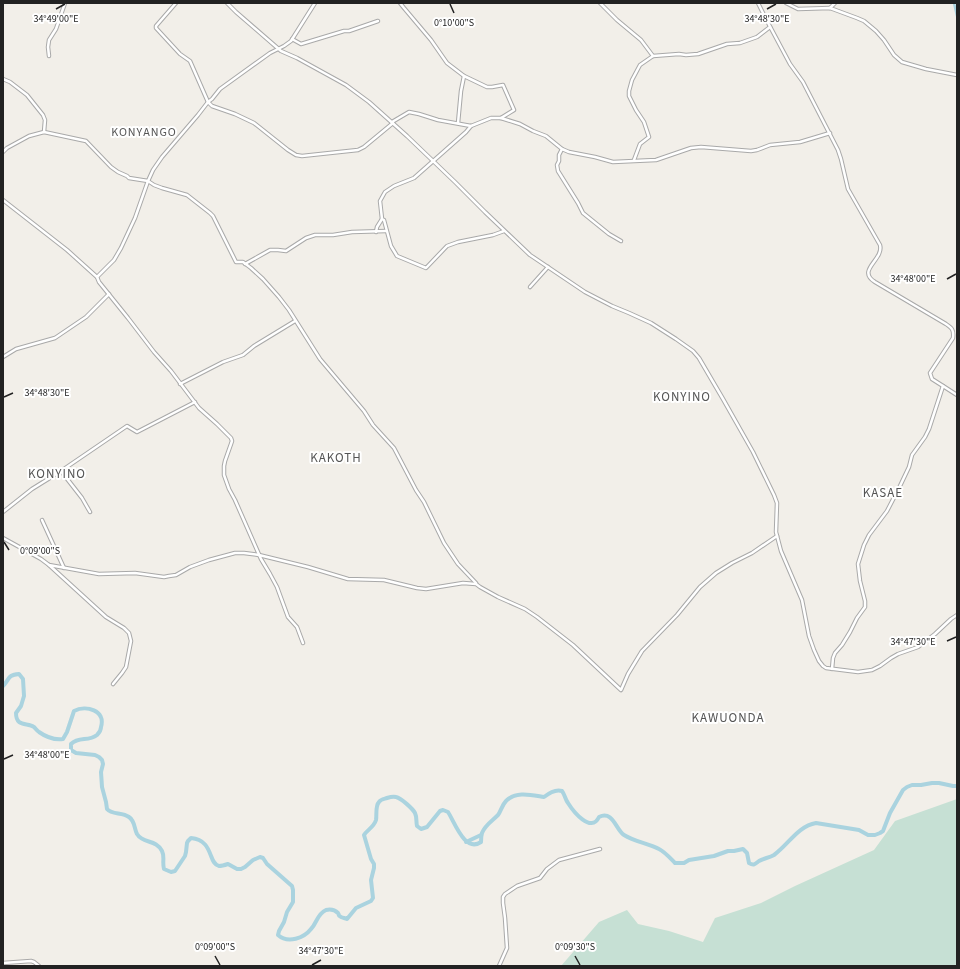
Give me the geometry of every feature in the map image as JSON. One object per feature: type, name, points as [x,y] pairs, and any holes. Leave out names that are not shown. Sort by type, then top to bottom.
[{"type":"street","points":[[49,56],[48,47],[50,40],[56,29],[65,3]]},
{"type":"street","points":[[176,3],[156,26],[156,28],[180,54],[190,61],[208,102],[212,106],[235,114],[254,123],[296,155],[302,156],[358,150],[364,147],[392,123],[409,112],[438,120],[471,126]]},
{"type":"street","points":[[227,3],[281,51],[297,58],[346,85],[381,111],[530,255],[589,294],[612,306],[637,316],[693,351],[699,358],[723,398],[753,452],[774,495],[777,503],[775,526],[781,551],[802,600],[809,636],[814,650],[823,666],[832,670],[858,672],[872,670],[898,654],[918,647],[957,615]]},
{"type":"street","points":[[97,277],[114,260],[121,248],[135,218],[148,181],[153,170],[162,157],[220,89],[292,39],[315,3]]},
{"type":"street","points":[[400,3],[431,40],[447,63],[464,76],[487,87],[503,85],[514,110],[501,118]]},
{"type":"street","points":[[600,3],[640,40],[653,56]]},
{"type":"street","points":[[758,3],[790,64],[803,82],[830,133],[840,154],[848,189],[878,241],[881,249],[869,271],[869,277],[946,324],[954,333],[953,338],[930,373],[932,378],[957,395]]},
{"type":"street","points":[[786,3],[798,9],[830,8],[857,18],[870,26],[884,40],[894,55],[902,62],[926,69],[957,75]]},
{"type":"street","points":[[830,8],[835,3]]},
{"type":"street","points":[[292,39],[301,44],[344,31],[349,31],[378,21]]},
{"type":"street","points":[[634,160],[640,144],[649,137],[644,122],[636,110],[628,91],[640,65],[653,56],[698,54],[727,44],[740,43],[757,37],[770,27]]},
{"type":"street","points":[[458,123],[464,76]]},
{"type":"street","points":[[3,79],[10,82],[27,95],[43,115],[44,132]]},
{"type":"street","points":[[504,231],[447,246],[426,268],[397,256],[386,231],[384,220],[382,219],[380,201],[386,192],[394,186],[414,178],[471,126],[491,118],[501,118],[520,124],[546,136],[562,149],[569,152],[613,162],[656,160],[691,148],[701,147],[751,151],[757,150],[764,146],[800,142],[830,133]]},
{"type":"street","points":[[3,152],[7,148],[29,136],[44,132],[86,141],[111,167],[118,172],[129,178],[148,181],[162,188],[187,195],[210,213],[213,216],[236,262],[245,264],[263,279],[279,297],[320,359],[394,448],[424,502],[444,543],[458,564],[480,587],[525,609],[537,617],[573,645],[622,690],[628,674],[642,651],[677,615],[700,587],[732,562],[752,553],[777,536]]},
{"type":"street","points":[[562,149],[559,155],[558,171],[583,213],[609,234],[621,241]]},
{"type":"street","points":[[3,200],[71,252],[97,277],[99,282],[202,412],[231,438],[232,441],[225,461],[224,475],[259,555],[278,587],[288,617],[297,627],[303,643]]},
{"type":"street","points":[[376,232],[382,219]]},
{"type":"street","points":[[245,264],[270,250],[286,251],[306,238],[315,235],[386,231]]},
{"type":"street","points":[[530,287],[548,267]]},
{"type":"street","points":[[3,357],[16,349],[54,338],[86,317],[109,294]]},
{"type":"street","points":[[180,384],[223,362],[243,354],[296,321]]},
{"type":"street","points":[[832,670],[835,653],[842,645],[865,607],[858,564],[864,545],[869,535],[887,511],[909,467],[912,455],[927,433],[943,386]]},
{"type":"street","points":[[3,512],[32,489],[127,426],[137,432],[195,402]]},
{"type":"street","points":[[61,471],[82,498],[90,512]]},
{"type":"street","points":[[42,520],[64,568]]},
{"type":"street","points":[[3,538],[49,565],[106,617],[124,628],[129,633],[131,641],[126,667],[113,684]]},
{"type":"street","points":[[49,565],[99,574],[135,573],[164,577],[176,574],[202,562],[235,553],[244,553],[259,555],[308,567],[348,579],[384,580],[418,588],[462,583],[476,584]]},
{"type":"street","points":[[499,966],[507,951],[506,918],[503,902],[505,894],[517,886],[540,878],[547,869],[559,860],[600,849]]},
{"type":"street","points":[[3,963],[31,961],[38,966]]},
{"type":"green space","points":[[957,799],[957,966],[561,966],[599,922],[627,910],[638,924],[669,931],[703,942],[715,918],[761,903],[874,850],[895,821]]},
{"type":"waterway","points":[[954,3],[957,16]]},
{"type":"waterway","points":[[3,686],[11,676],[19,674],[23,679],[24,696],[21,706],[16,713],[18,721],[34,727],[42,734],[51,738],[63,739],[74,711],[79,709],[89,709],[94,710],[101,716],[101,729],[97,735],[94,737],[77,740],[71,744],[71,750],[76,753],[95,755],[102,760],[102,787],[107,809],[129,817],[132,820],[137,834],[143,839],[159,847],[163,853],[164,869],[171,872],[175,871],[185,856],[187,843],[191,838],[204,843],[213,861],[219,866],[228,864],[237,869],[241,869],[253,860],[260,857],[263,858],[267,864],[292,886],[293,902],[287,912],[278,935],[286,939],[296,939],[304,935],[313,927],[319,916],[326,910],[334,910],[339,916],[347,919],[356,908],[371,901],[373,898],[371,880],[374,864],[371,859],[364,835],[372,827],[376,820],[377,808],[380,801],[390,797],[398,798],[404,801],[414,811],[417,826],[421,829],[427,827],[440,811],[443,810],[448,812],[465,840],[470,844],[475,844],[481,842],[483,830],[498,815],[505,803],[510,798],[524,794],[544,797],[553,792],[562,791],[567,802],[582,819],[591,823],[596,822],[599,817],[608,816],[621,833],[659,849],[675,863],[684,863],[689,860],[743,849],[747,853],[749,863],[755,864],[774,855],[798,832],[816,823],[859,830],[868,835],[880,833],[883,831],[890,813],[903,790],[912,785],[939,783],[957,786]]},
{"type":"waterway","points":[[466,842],[481,835]]},
{"type":"district","name":"KONYANGO","points":[[144,132]]},
{"type":"district","name":"KONYINO","points":[[682,397]]},
{"type":"district","name":"KAKOTH","points":[[336,458]]},
{"type":"district","name":"KONYINO","points":[[57,474]]},
{"type":"district","name":"KASAE","points":[[883,493]]},
{"type":"district","name":"KAWUONDA","points":[[728,718]]}]
